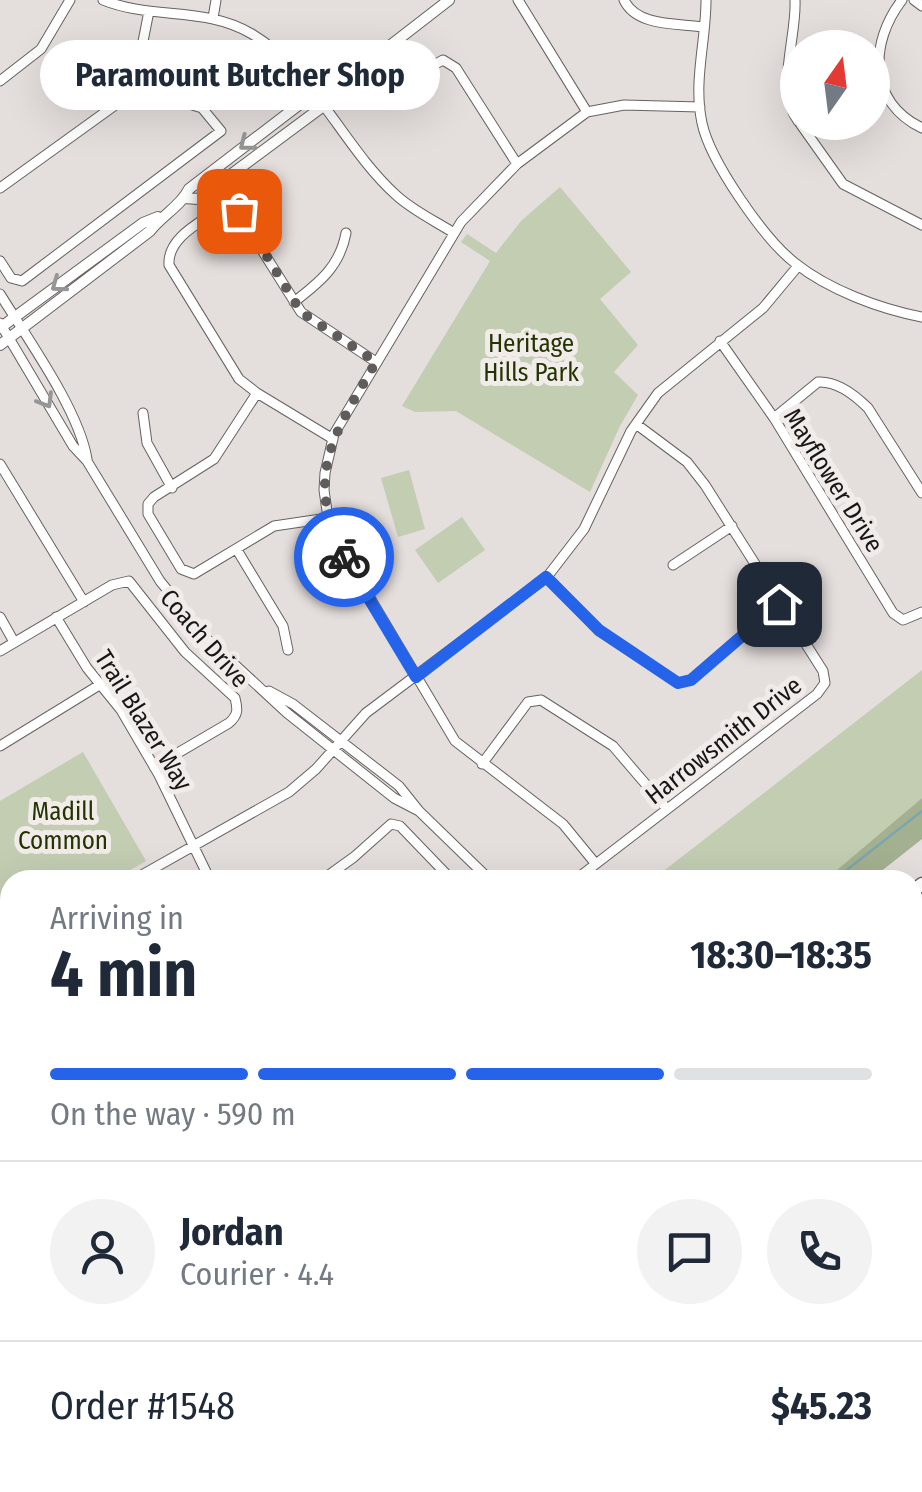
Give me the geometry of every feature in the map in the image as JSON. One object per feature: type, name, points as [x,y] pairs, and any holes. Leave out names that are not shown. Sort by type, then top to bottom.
[{"type":"main road","points":[[1,326],[143,223],[161,216],[185,198],[189,188],[360,58],[378,55],[449,0]]},
{"type":"main road","points":[[185,198],[198,199],[323,108],[372,70],[378,55]]},
{"type":"main road","points":[[4,342],[150,231],[161,216]]},
{"type":"street","points":[[0,81],[41,49],[70,0]]},
{"type":"street","points":[[103,0],[128,9],[213,18],[260,39],[282,58],[396,195],[454,233]]},
{"type":"street","points":[[213,18],[216,0]]},
{"type":"street","points":[[518,0],[587,112]]},
{"type":"street","points":[[624,0],[630,11],[641,18],[704,27]]},
{"type":"street","points":[[706,0],[698,84],[700,107],[707,139],[726,176],[798,266],[869,302],[922,317]]},
{"type":"street","points":[[795,0],[795,30]]},
{"type":"street","points":[[902,0],[886,21],[877,75],[900,113],[922,128]]},
{"type":"street","points":[[914,0],[922,6]]},
{"type":"street","points":[[0,188],[118,104],[134,86],[149,11]]},
{"type":"street","points":[[430,67],[443,60],[456,68],[516,164]]},
{"type":"street","points":[[0,261],[11,278],[22,280],[221,131],[202,108],[134,86]]},
{"type":"street","points":[[595,863],[562,824],[455,741],[346,560],[328,518],[325,473],[333,439],[376,362],[454,233],[484,194],[516,164],[587,112],[624,104],[700,107]]},
{"type":"street","points":[[811,140],[843,184],[922,225]]},
{"type":"street","points":[[333,439],[239,379],[170,265],[170,250],[222,208],[233,208],[243,215],[294,302],[309,320],[376,362]]},
{"type":"street","points":[[294,302],[324,279],[342,254],[346,232]]},
{"type":"street","points":[[150,870],[278,800],[316,769],[366,713],[546,577],[584,528],[636,424],[670,379],[772,299],[798,266]]},
{"type":"street","points":[[0,294],[72,417],[84,442],[87,462]]},
{"type":"street","points":[[1,326],[4,342],[87,462],[174,600],[207,639],[333,749],[394,798],[419,811]]},
{"type":"street","name":"Mayflower Drive","points":[[720,341],[774,418],[893,613],[903,620],[922,612]]},
{"type":"street","points":[[774,418],[818,382],[857,397],[922,493]]},
{"type":"street","points":[[256,393],[214,459],[154,497],[148,504],[148,514],[181,569],[194,574],[274,526],[328,518]]},
{"type":"street","points":[[144,413],[147,443],[172,488]]},
{"type":"street","name":"Harrowsmith Drive","points":[[587,870],[823,689],[823,670],[732,526],[686,462],[636,424]]},
{"type":"street","points":[[0,464],[84,602]]},
{"type":"street","points":[[673,566],[732,526]]},
{"type":"street","points":[[237,550],[283,626],[288,650]]},
{"type":"street","points":[[546,577],[599,630],[678,683],[691,680],[779,604]]},
{"type":"street","name":"Coach Drive","points":[[0,651],[122,580],[129,581],[186,652],[235,698],[236,717],[229,723],[154,767]]},
{"type":"street","points":[[0,617],[14,642]]},
{"type":"street","name":"Trail Blazer Way","points":[[56,618],[154,767],[205,870]]},
{"type":"street","points":[[0,746],[101,684]]},
{"type":"street","points":[[255,684],[293,704],[399,786],[480,870]]},
{"type":"street","points":[[482,764],[528,702],[541,700],[613,746],[668,810]]},
{"type":"street","points":[[342,870],[391,824],[400,826],[442,870]]},
{"type":"green space","name":"Heritage Hills Park","points":[[560,187],[631,272],[600,299],[638,345],[614,372],[638,395],[590,492],[456,411],[415,412],[402,406],[490,261],[461,242],[467,234],[496,253],[521,221]]},
{"type":"green space","points":[[409,470],[425,529],[398,537],[381,478]]},
{"type":"green space","points":[[462,517],[485,550],[438,583],[415,550]]},
{"type":"green space","points":[[922,670],[922,798],[837,870],[665,870]]},
{"type":"green space","name":"Madill Common","points":[[83,752],[146,861],[130,870],[0,870],[0,801]]},
{"type":"green space","points":[[922,798],[922,839],[883,870],[837,870]]},
{"type":"waterway","points":[[847,870],[922,811]]},
{"type":"way so far","points":[[239,211],[301,312],[376,362],[334,434],[325,473],[328,518],[344,557]]},
{"type":"place","name":"Paramount Butcher Shop","points":[[239,211]]},
{"type":"route","points":[[344,557],[416,677],[546,577],[599,630],[678,683],[691,680],[779,604]]}]
